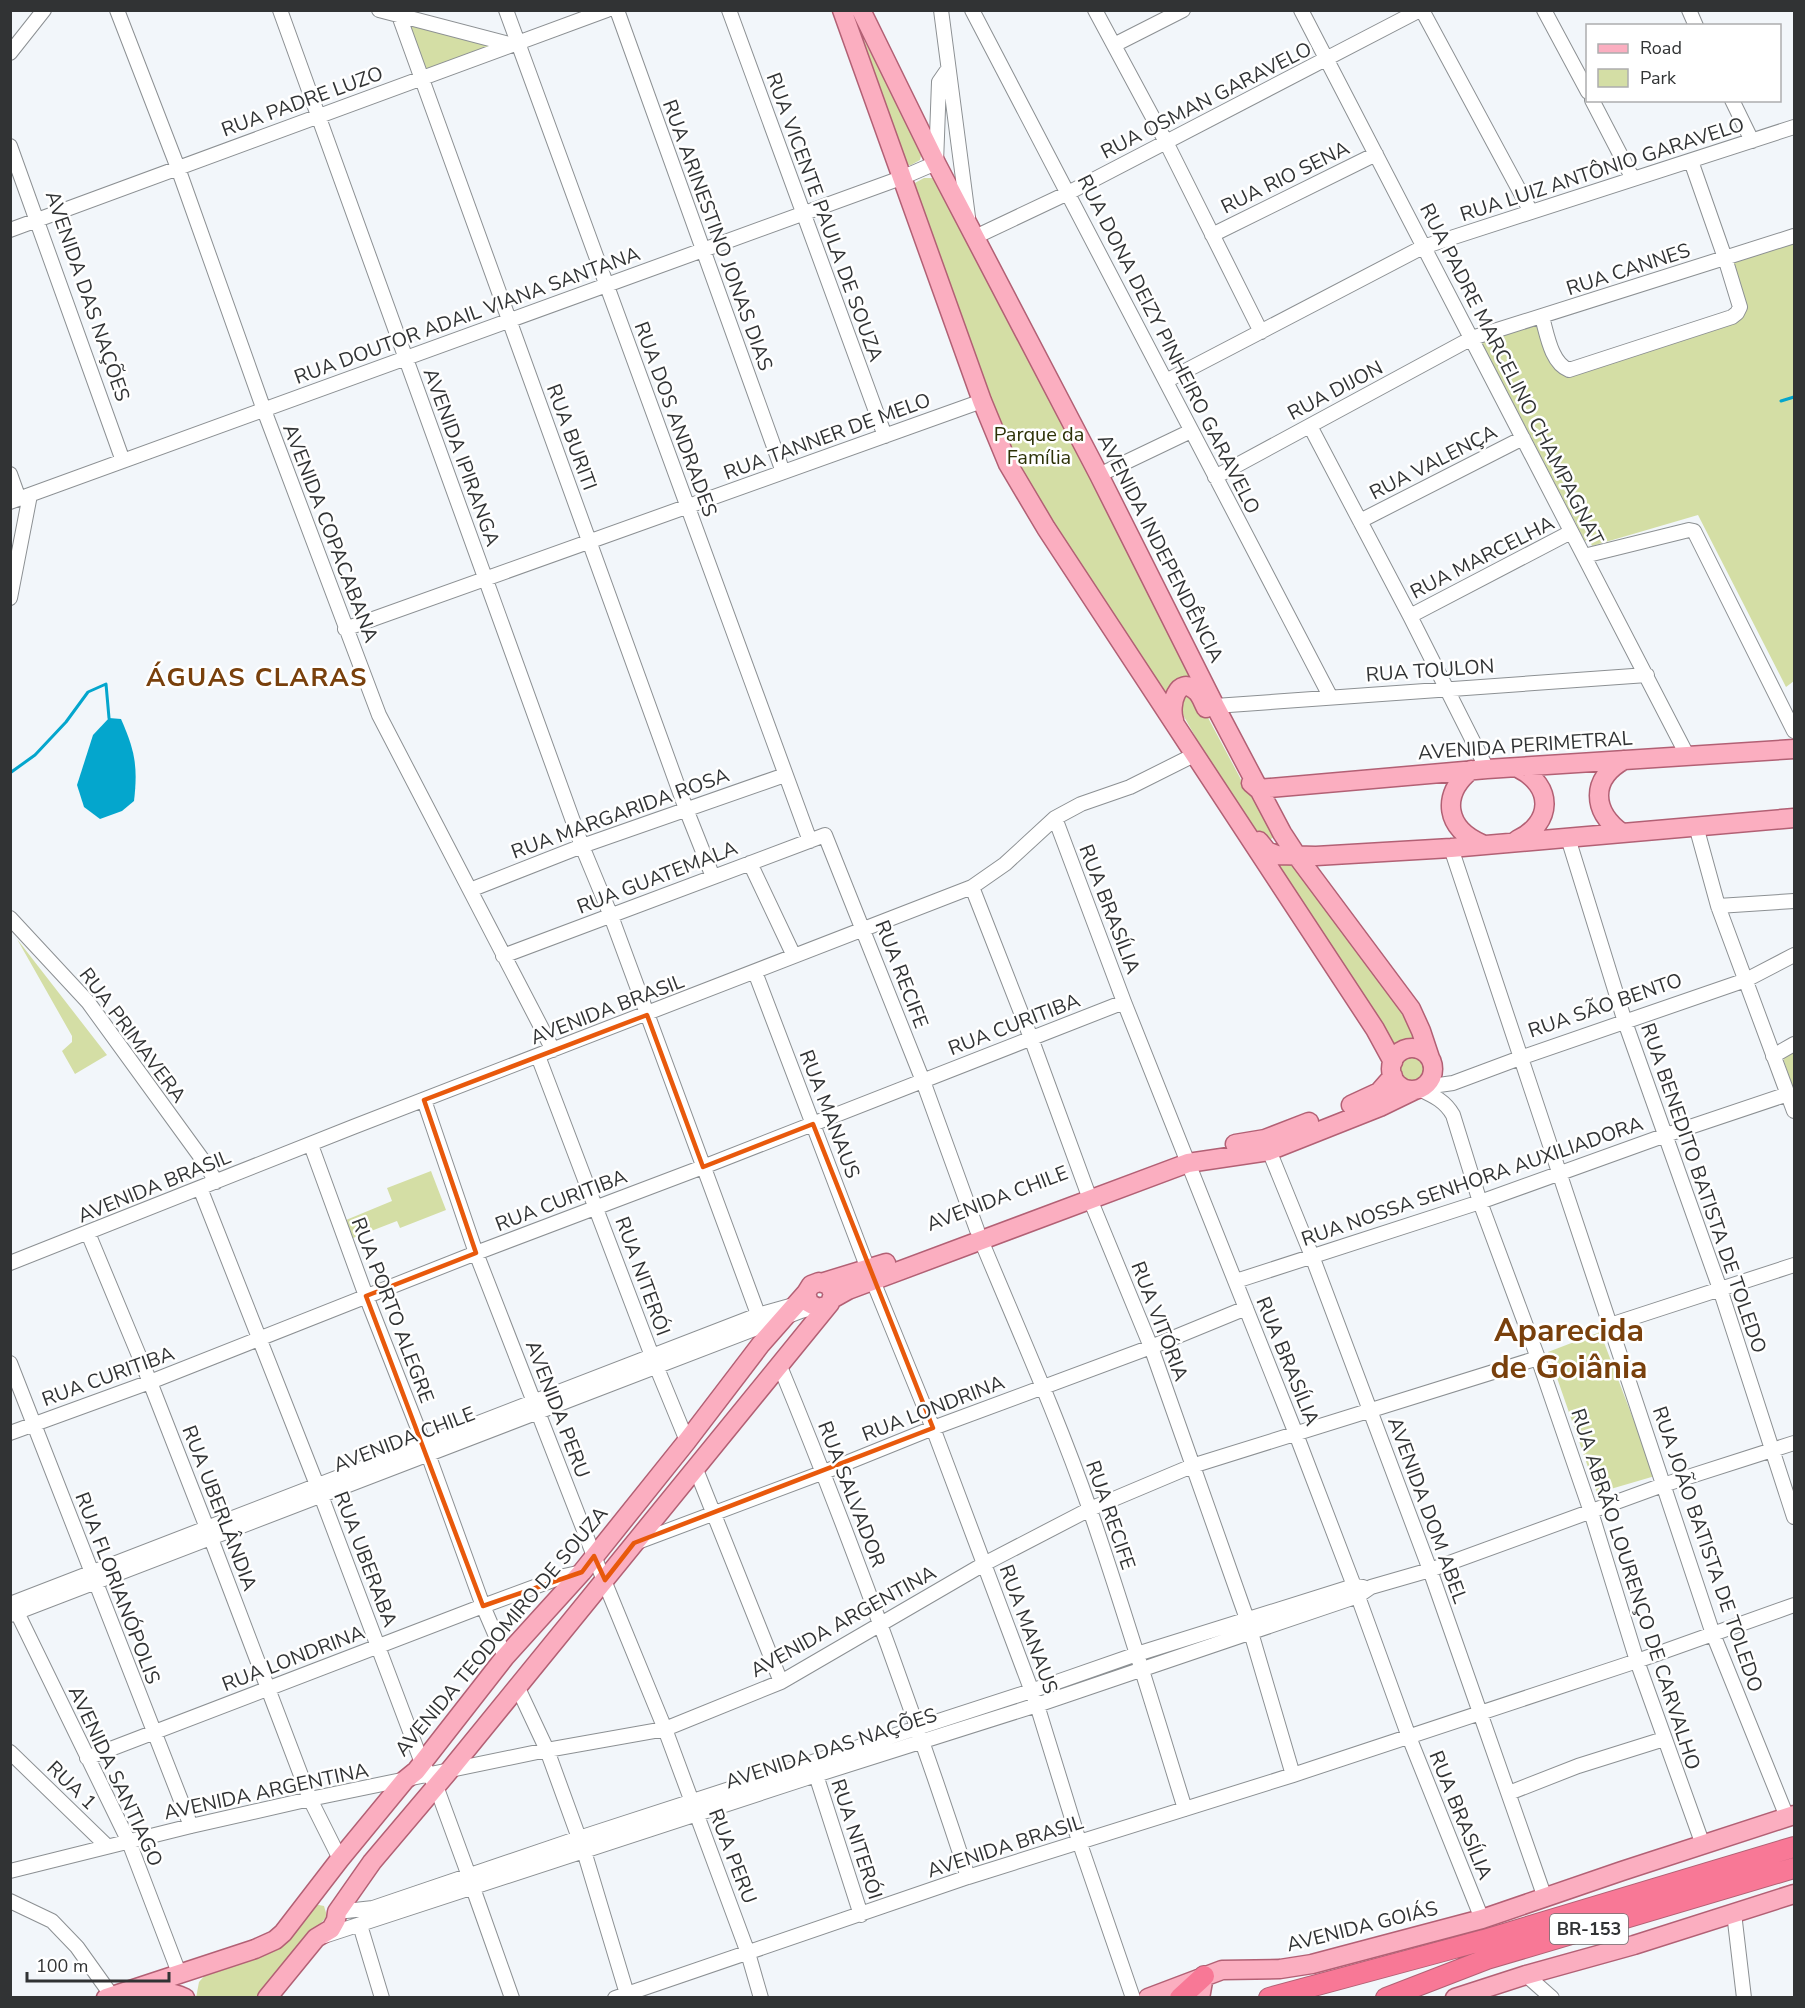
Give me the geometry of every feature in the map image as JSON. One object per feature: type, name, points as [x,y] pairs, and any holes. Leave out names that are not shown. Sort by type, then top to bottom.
[{"type":"highway","name":"BR-153","points":[[1269,1998],[1476,1943],[1794,1847]]},
{"type":"highway","name":"BR-153","points":[[1386,1998],[1487,1959],[1794,1868]]},
{"type":"highway","points":[[1179,1998],[1204,1976]]},
{"type":"main road","points":[[842,10],[982,401],[1017,480],[1046,528],[1375,1029],[1399,1085],[1420,1087],[1433,1071],[1430,1058],[1419,1049],[1412,1048],[1400,1053],[1393,1069]]},
{"type":"main road","name":"AVENIDA INDEPENDÊNCIA","points":[[861,10],[936,163],[1099,475],[1258,789],[1297,856],[1411,1009],[1430,1058]]},
{"type":"main road","points":[[1176,724],[1172,713],[1174,696],[1180,689],[1186,687],[1193,689],[1200,696],[1242,775],[1258,789]]},
{"type":"main road","name":"AVENIDA PERIMETRAL","points":[[1258,789],[1479,770],[1794,749]]},
{"type":"main road","points":[[1622,832],[1610,823],[1601,810],[1599,795],[1603,780],[1612,767],[1624,760]]},
{"type":"main road","points":[[1516,841],[1530,834],[1537,827],[1544,808],[1541,788],[1527,772],[1518,768]]},
{"type":"main road","points":[[1479,770],[1460,779],[1453,790],[1450,804],[1452,818],[1459,830],[1469,839],[1482,844]]},
{"type":"main road","points":[[1217,788],[1233,803],[1259,841],[1272,854],[1297,856],[1451,848],[1794,818]]},
{"type":"main road","points":[[1259,841],[1270,845],[1275,843],[1282,833]]},
{"type":"main road","name":"RUA SÃO BENTO","points":[[1267,1145],[1366,1100],[1379,1092],[1393,1069]]},
{"type":"main road","name":"RUA SÃO BENTO","points":[[1186,1157],[1267,1145],[1380,1107],[1420,1087]]},
{"type":"main road","name":"AVENIDA CHILE","points":[[870,1275],[848,1290],[815,1302],[811,1285],[819,1281],[870,1275],[1186,1157]]},
{"type":"main road","name":"AVENIDA TEODOMIRO DE SOUZA","points":[[267,1998],[316,1938],[331,1929],[337,1912],[505,1657],[582,1572],[761,1344],[785,1318],[815,1302]]},
{"type":"main road","name":"AVENIDA TEODOMIRO DE SOUZA","points":[[207,1965],[274,1940],[292,1924],[405,1780],[449,1771],[779,1364],[815,1302]]},
{"type":"main road","name":"AVENIDA GOIÁS","points":[[1148,1998],[1222,1970],[1280,1969],[1312,1964],[1482,1919],[1791,1816]]},
{"type":"main road","points":[[1455,1998],[1526,1975],[1634,1945],[1794,1894]]},
{"type":"main road","points":[[307,1905],[316,1898],[328,1898],[333,1902],[337,1912]]},
{"type":"main road","points":[[109,1997],[207,1965]]},
{"type":"main road","points":[[146,1998],[174,1992],[188,1998],[197,1977],[207,1965]]},
{"type":"main road","points":[[1200,1998],[1204,1976]]},
{"type":"street","points":[[10,53],[44,10]]},
{"type":"street","name":"AVENIDA COPACABANA","points":[[117,10],[178,168],[264,410],[379,715],[553,1050]]},
{"type":"street","name":"AVENIDA IPIRANGA","points":[[280,10],[582,846],[611,916]]},
{"type":"street","points":[[380,10],[515,44]]},
{"type":"street","name":"RUA DOS ANDRADES","points":[[506,10],[515,44],[810,841]]},
{"type":"street","name":"RUA PADRE LUZO","points":[[10,230],[607,10]]},
{"type":"street","name":"RUA ARINESTINO JONAS DIAS","points":[[617,10],[783,472]]},
{"type":"street","name":"RUA VICENTE PAULA DE SOUZA","points":[[729,10],[885,436]]},
{"type":"street","name":"RUA DONA DEIZY PINHEIRO GARAVELO","points":[[972,10],[1330,696]]},
{"type":"street","points":[[1095,10],[1166,142],[1261,332]]},
{"type":"street","points":[[1114,45],[1183,10]]},
{"type":"street","name":"RUA PADRE MARCELINO CHAMPAGNAT","points":[[1301,10],[1687,755]]},
{"type":"street","points":[[1421,10],[1531,212]]},
{"type":"street","name":"RUA OSMAN GARAVELO","points":[[972,231],[1068,193],[1421,10]]},
{"type":"street","points":[[1544,10],[1586,90]]},
{"type":"street","points":[[1689,10],[1695,24]]},
{"type":"street","points":[[944,12],[948,69],[972,231]]},
{"type":"street","name":"RUA BURITI","points":[[398,13],[686,809],[713,877]]},
{"type":"street","points":[[936,163],[939,82],[948,69]]},
{"type":"street","points":[[1593,102],[1633,179]]},
{"type":"street","points":[[1733,102],[1752,141]]},
{"type":"street","name":"RUA LUIZ ANTÔNIO GARAVELO","points":[[1166,381],[1424,247],[1794,127]]},
{"type":"street","name":"AVENIDA DAS NAÇÕES","points":[[10,146],[123,461]]},
{"type":"street","name":"RUA RIO SENA","points":[[1212,235],[1376,154]]},
{"type":"street","points":[[1542,317],[1556,360],[1563,368],[1569,370],[1732,317],[1737,313],[1740,307],[1691,161]]},
{"type":"street","name":"RUA DOUTOR ADAIL VIANA SANTANA","points":[[20,499],[803,214],[936,163]]},
{"type":"street","name":"RUA CANNES","points":[[1472,338],[1794,236]]},
{"type":"street","name":"RUA DIJON","points":[[1215,477],[1472,338]]},
{"type":"street","name":"RUA TANNER DE MELO","points":[[345,629],[982,401]]},
{"type":"street","points":[[1310,426],[1447,689],[1479,770]]},
{"type":"street","points":[[1099,475],[1191,431]]},
{"type":"street","name":"RUA VALENÇA","points":[[1360,521],[1523,438]]},
{"type":"street","points":[[10,474],[20,499],[10,598]]},
{"type":"street","points":[[1584,556],[1689,530],[1694,531],[1794,731]]},
{"type":"street","name":"RUA MARCELHA","points":[[1410,616],[1571,532]]},
{"type":"street","name":"RUA TOULON","points":[[1215,706],[1647,675]]},
{"type":"street","name":"AVENIDA BRASIL","points":[[10,1263],[972,887],[1005,864],[1055,818],[1082,804],[1130,787],[1196,754]]},
{"type":"street","name":"RUA MARGARIDA ROSA","points":[[470,890],[582,846],[785,775]]},
{"type":"street","name":"RUA BRASÍLIA","points":[[1055,818],[1124,1002],[1296,1434],[1409,1737],[1482,1919]]},
{"type":"street","points":[[1696,826],[1718,906],[1794,1111]]},
{"type":"street","name":"RUA GUATEMALA","points":[[503,956],[825,835]]},
{"type":"street","name":"RUA RECIFE","points":[[825,835],[923,1081],[979,1235],[1043,1386],[1090,1509],[1143,1670],[1185,1809]]},
{"type":"street","name":"RUA BENEDITO BATISTA DE TOLEDO","points":[[1568,838],[1625,1022],[1720,1289],[1794,1517]]},
{"type":"street","name":"RUA JOÃO BATISTA DE TOLEDO","points":[[1451,848],[1713,1634],[1791,1816]]},
{"type":"street","points":[[750,863],[794,957]]},
{"type":"street","name":"RUA VITÓRIA","points":[[972,887],[1150,1347],[1247,1619],[1293,1775]]},
{"type":"street","points":[[1718,906],[1794,901]]},
{"type":"street","points":[[611,916],[760,1320]]},
{"type":"street","name":"RUA PRIMAVERA","points":[[10,918],[88,1002],[205,1163],[216,1182]]},
{"type":"street","name":"RUA SÃO BENTO","points":[[1420,1087],[1453,1083],[1746,980],[1794,955]]},
{"type":"street","name":"RUA MANAUS","points":[[755,972],[870,1275],[933,1428],[1037,1706],[1079,1841],[1133,1998]]},
{"type":"street","name":"RUA CURITIBA","points":[[10,1433],[150,1382],[1124,1002]]},
{"type":"street","points":[[1773,1056],[1794,1044]]},
{"type":"street","name":"RUA NITERÓI","points":[[538,1056],[654,1361],[687,1441]]},
{"type":"street","name":"RUA ABRÃO LOURENÇO DE CARVALHO","points":[[1420,1087],[1447,1105],[1453,1115],[1480,1202],[1538,1358],[1591,1512],[1664,1740],[1703,1845]]},
{"type":"street","name":"RUA NOSSA SENHORA AUXILIADORA","points":[[1236,1281],[1560,1175],[1666,1135],[1788,1094]]},
{"type":"street","name":"AVENIDA PERU","points":[[424,1100],[476,1253],[594,1556],[665,1729]]},
{"type":"street","name":"RUA PORTO ALEGRE","points":[[311,1145],[483,1606],[505,1657]]},
{"type":"street","name":"AVENIDA DOM ABEL","points":[[1267,1145],[1312,1256],[1430,1570],[1545,1898]]},
{"type":"street","name":"RUA UBERABA","points":[[200,1188],[471,1882],[512,1998]]},
{"type":"street","name":"RUA UBERLÂNDIA","points":[[88,1233],[150,1382],[310,1799],[340,1860]]},
{"type":"street","points":[[1610,1325],[1794,1265]]},
{"type":"street","name":"AVENIDA CHILE","points":[[12,1606],[94,1577],[760,1320],[815,1302]]},
{"type":"street","name":"RUA LONDRINA","points":[[634,1544],[1150,1347],[1246,1308]]},
{"type":"street","name":"AVENIDA CHILE","points":[[760,1320],[785,1318]]},
{"type":"street","name":"AVENIDA ARGENTINA","points":[[449,1771],[547,1750],[665,1729],[781,1682],[984,1564],[1090,1509],[1192,1466],[1538,1358]]},
{"type":"street","name":"RUA FLORIANÓPOLIS","points":[[10,1363],[191,1826]]},
{"type":"street","name":"RUA SALVADOR","points":[[779,1364],[824,1472],[880,1623],[923,1741],[968,1877]]},
{"type":"street","points":[[1356,1591],[1430,1570],[1664,1485],[1794,1443]]},
{"type":"street","points":[[696,1467],[781,1682]]},
{"type":"street","name":"RUA LONDRINA","points":[[87,1758],[483,1606],[564,1576],[582,1572]]},
{"type":"street","name":"AVENIDA DAS NAÇÕES","points":[[694,1809],[918,1727],[1137,1654],[1247,1619],[1356,1591]]},
{"type":"street","name":"AVENIDA DAS NAÇÕES","points":[[316,1938],[360,1925],[471,1882],[582,1845],[1037,1706],[1251,1634],[1356,1591]]},
{"type":"street","name":"AVENIDA BRASIL","points":[[621,1996],[968,1877],[1293,1775],[1637,1661],[1794,1605]]},
{"type":"street","name":"AVENIDA SANTIAGO","points":[[12,1606],[129,1842],[179,1974]]},
{"type":"street","points":[[517,1686],[547,1750],[582,1845],[621,1996]]},
{"type":"street","name":"RUA PERU","points":[[665,1729],[748,1953],[761,1998]]},
{"type":"street","points":[[1509,1793],[1578,1766],[1664,1740]]},
{"type":"street","name":"RUA 1","points":[[10,1752],[107,1846]]},
{"type":"street","name":"RUA NITERÓI","points":[[816,1774],[861,1915]]},
{"type":"street","name":"AVENIDA ARGENTINA","points":[[10,1871],[191,1826],[405,1780]]},
{"type":"street","name":"AVENIDA DAS NAÇÕES","points":[[337,1912],[373,1908],[471,1882]]},
{"type":"street","points":[[10,1901],[52,1921],[77,1947],[109,1997]]},
{"type":"street","points":[[1734,1912],[1744,1998]]},
{"type":"street","points":[[360,1925],[382,1998]]},
{"type":"street","points":[[1526,1975],[1552,1998]]},
{"type":"highlighted area","points":[[647,1015],[703,1167],[813,1124],[933,1428],[634,1543],[605,1580],[594,1556],[582,1572],[483,1606],[366,1296],[476,1253],[424,1100]]},
{"type":"green space","points":[[849,11],[922,152],[920,160],[911,165],[905,165]]},
{"type":"green space","points":[[405,23],[498,44],[422,73]]},
{"type":"green space","name":"Parque da Família","points":[[924,178],[936,180],[1196,683],[1167,696],[1011,461],[913,184]]},
{"type":"green space","points":[[1794,237],[1794,681],[1786,687],[1698,515],[1592,546],[1589,539],[1585,541],[1482,343],[1483,339],[1534,322],[1540,326],[1552,365],[1562,374],[1737,320],[1731,259]]},
{"type":"green space","points":[[1185,693],[1197,697],[1246,789],[1254,794],[1275,835],[1269,841],[1261,837],[1197,749],[1196,738],[1177,704]]},
{"type":"green space","points":[[1271,858],[1291,861],[1401,1007],[1417,1045],[1404,1044],[1394,1049]]},
{"type":"green space","points":[[17,939],[107,1055],[75,1074],[62,1051],[72,1042],[72,1036]]},
{"type":"green space","points":[[1794,1051],[1794,1092],[1783,1058]]},
{"type":"green space","points":[[1413,1056],[1423,1060],[1427,1070],[1423,1080],[1413,1084],[1403,1080],[1399,1070],[1403,1060]]},
{"type":"green space","points":[[431,1171],[446,1210],[400,1228],[397,1221],[353,1238],[346,1220],[392,1201],[387,1188]]},
{"type":"green space","points":[[1600,1332],[1655,1476],[1597,1493],[1548,1352]]},
{"type":"green space","points":[[314,1904],[324,1906],[327,1916],[259,1997],[196,1998],[199,1982],[207,1973]]},
{"type":"water","points":[[109,718],[121,719],[130,740],[135,768],[134,801],[122,811],[100,819],[84,807],[77,785],[93,735]]},
{"type":"waterway","points":[[1781,401],[1794,397]]},
{"type":"waterway","points":[[10,773],[35,755],[66,722],[88,692],[106,684],[109,718]]},
{"type":"district","name":"ÁGUAS CLARAS","points":[[257,677]]},
{"type":"district","name":"Aparecida de Goiânia","points":[[1569,1348]]}]
